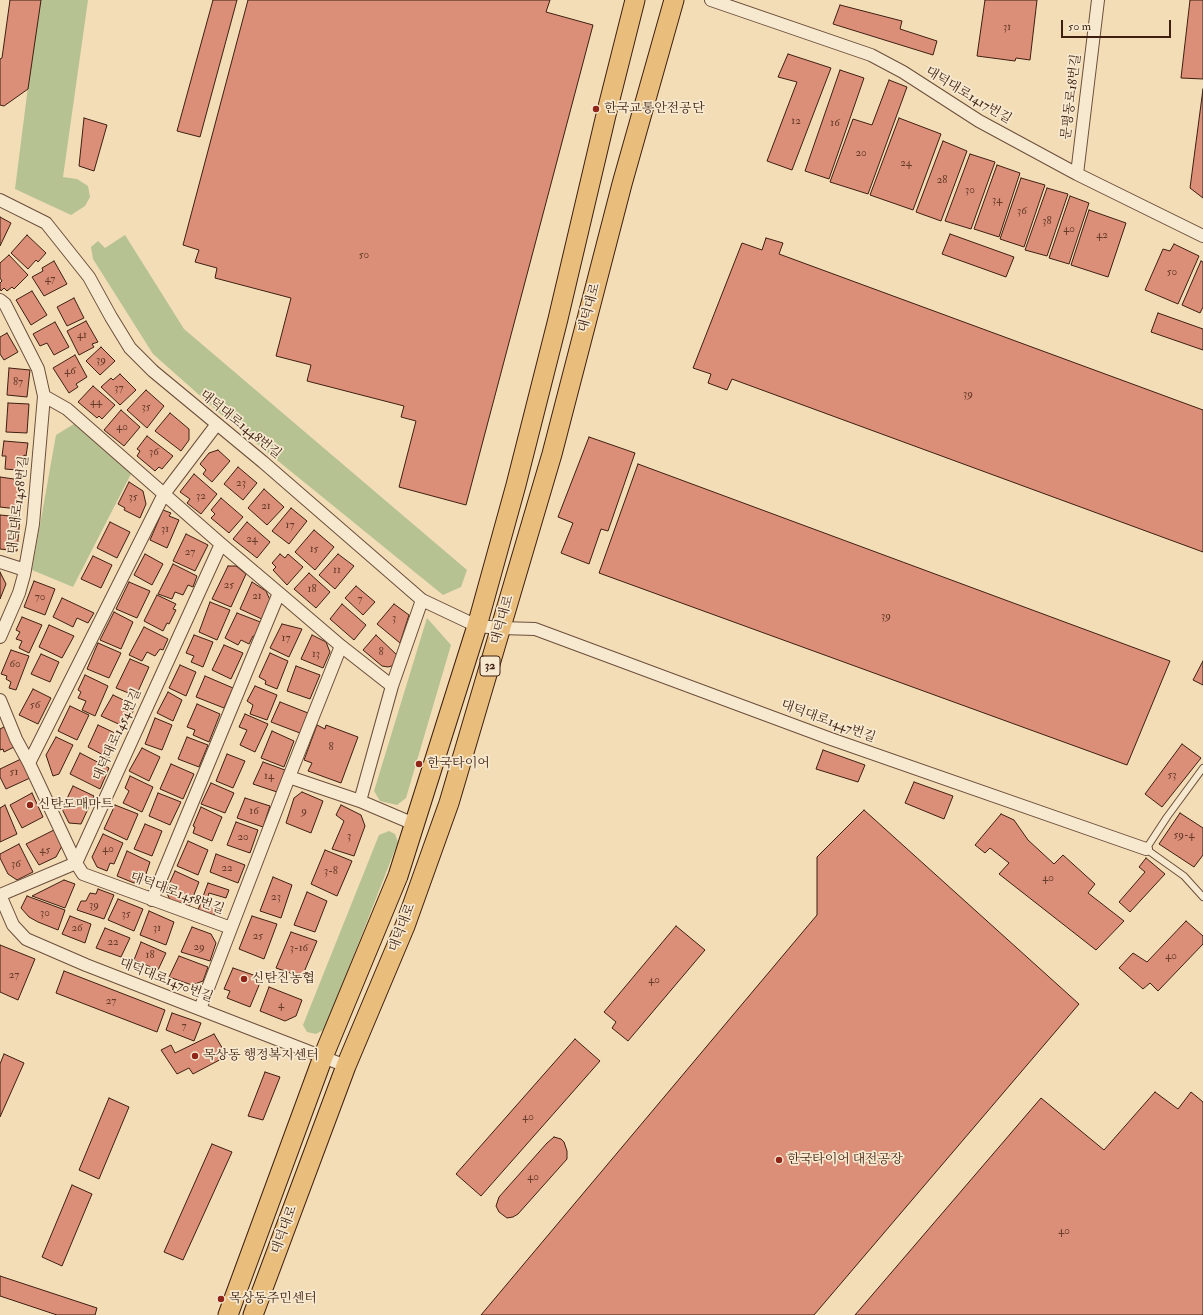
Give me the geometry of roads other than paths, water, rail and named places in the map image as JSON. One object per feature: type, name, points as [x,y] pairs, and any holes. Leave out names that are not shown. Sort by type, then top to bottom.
[{"type":"main road","name":"대덕대로","points":[[228,1315],[323,1057],[398,876],[477,626],[516,485],[558,319],[606,114],[635,0]]},
{"type":"main road","name":"대덕대로","points":[[253,1315],[346,1066],[405,926],[449,803],[552,454],[622,184],[674,0]]},
{"type":"street","name":"대덕대로1417번길","points":[[711,0],[871,55],[903,72],[979,121],[1077,174],[1203,236]]},
{"type":"street","name":"문평동로18번길","points":[[1077,174],[1098,0]]},
{"type":"street","name":"대덕대로1448번길","points":[[0,200],[46,223],[89,277],[111,318],[130,348],[153,371],[263,462],[422,600],[477,626],[501,628]]},
{"type":"street","points":[[0,300],[5,304],[38,369],[44,396],[67,409],[221,544],[341,646],[392,686]]},
{"type":"street","name":"대덕대로1458번길","points":[[0,637],[19,593],[25,570],[33,524],[44,396]]},
{"type":"street","points":[[29,763],[164,494],[216,424]]},
{"type":"street","name":"대덕대로1454번길","points":[[76,863],[221,544]]},
{"type":"street","points":[[0,562],[25,570]]},
{"type":"street","points":[[152,900],[279,593]]},
{"type":"street","points":[[360,802],[392,686],[422,600]]},
{"type":"street","name":"대덕대로1447번길","points":[[501,628],[535,628],[831,739],[1146,849]]},
{"type":"street","points":[[341,646],[289,777],[360,802],[414,824]]},
{"type":"street","name":"대덕대로1458번길","points":[[0,700],[16,739],[29,763],[76,863],[83,874],[231,928],[289,777]]},
{"type":"street","points":[[0,895],[76,863]]},
{"type":"street","name":"대덕대로1470번길","points":[[0,895],[13,925],[26,939],[86,965],[346,1066]]},
{"type":"street","points":[[200,1009],[231,928]]},
{"type":"lane","points":[[1146,849],[1167,817],[1203,768]]},
{"type":"lane","name":"대덕대로1447번길","points":[[1146,849],[1184,876],[1203,897]]},
{"type":"place","name":"한국교통안전공단","points":[[596,109]]},
{"type":"place","name":"한국타이어","points":[[419,764]]},
{"type":"place","name":"신탄도매마트","points":[[30,805]]},
{"type":"place","name":"신탄진농협","points":[[244,979]]},
{"type":"place","name":"목상동 행정복지센터","points":[[195,1056]]},
{"type":"place","name":"한국타이어 대전공장","points":[[779,1160]]},
{"type":"place","name":"목상동주민센터","points":[[221,1299]]}]
